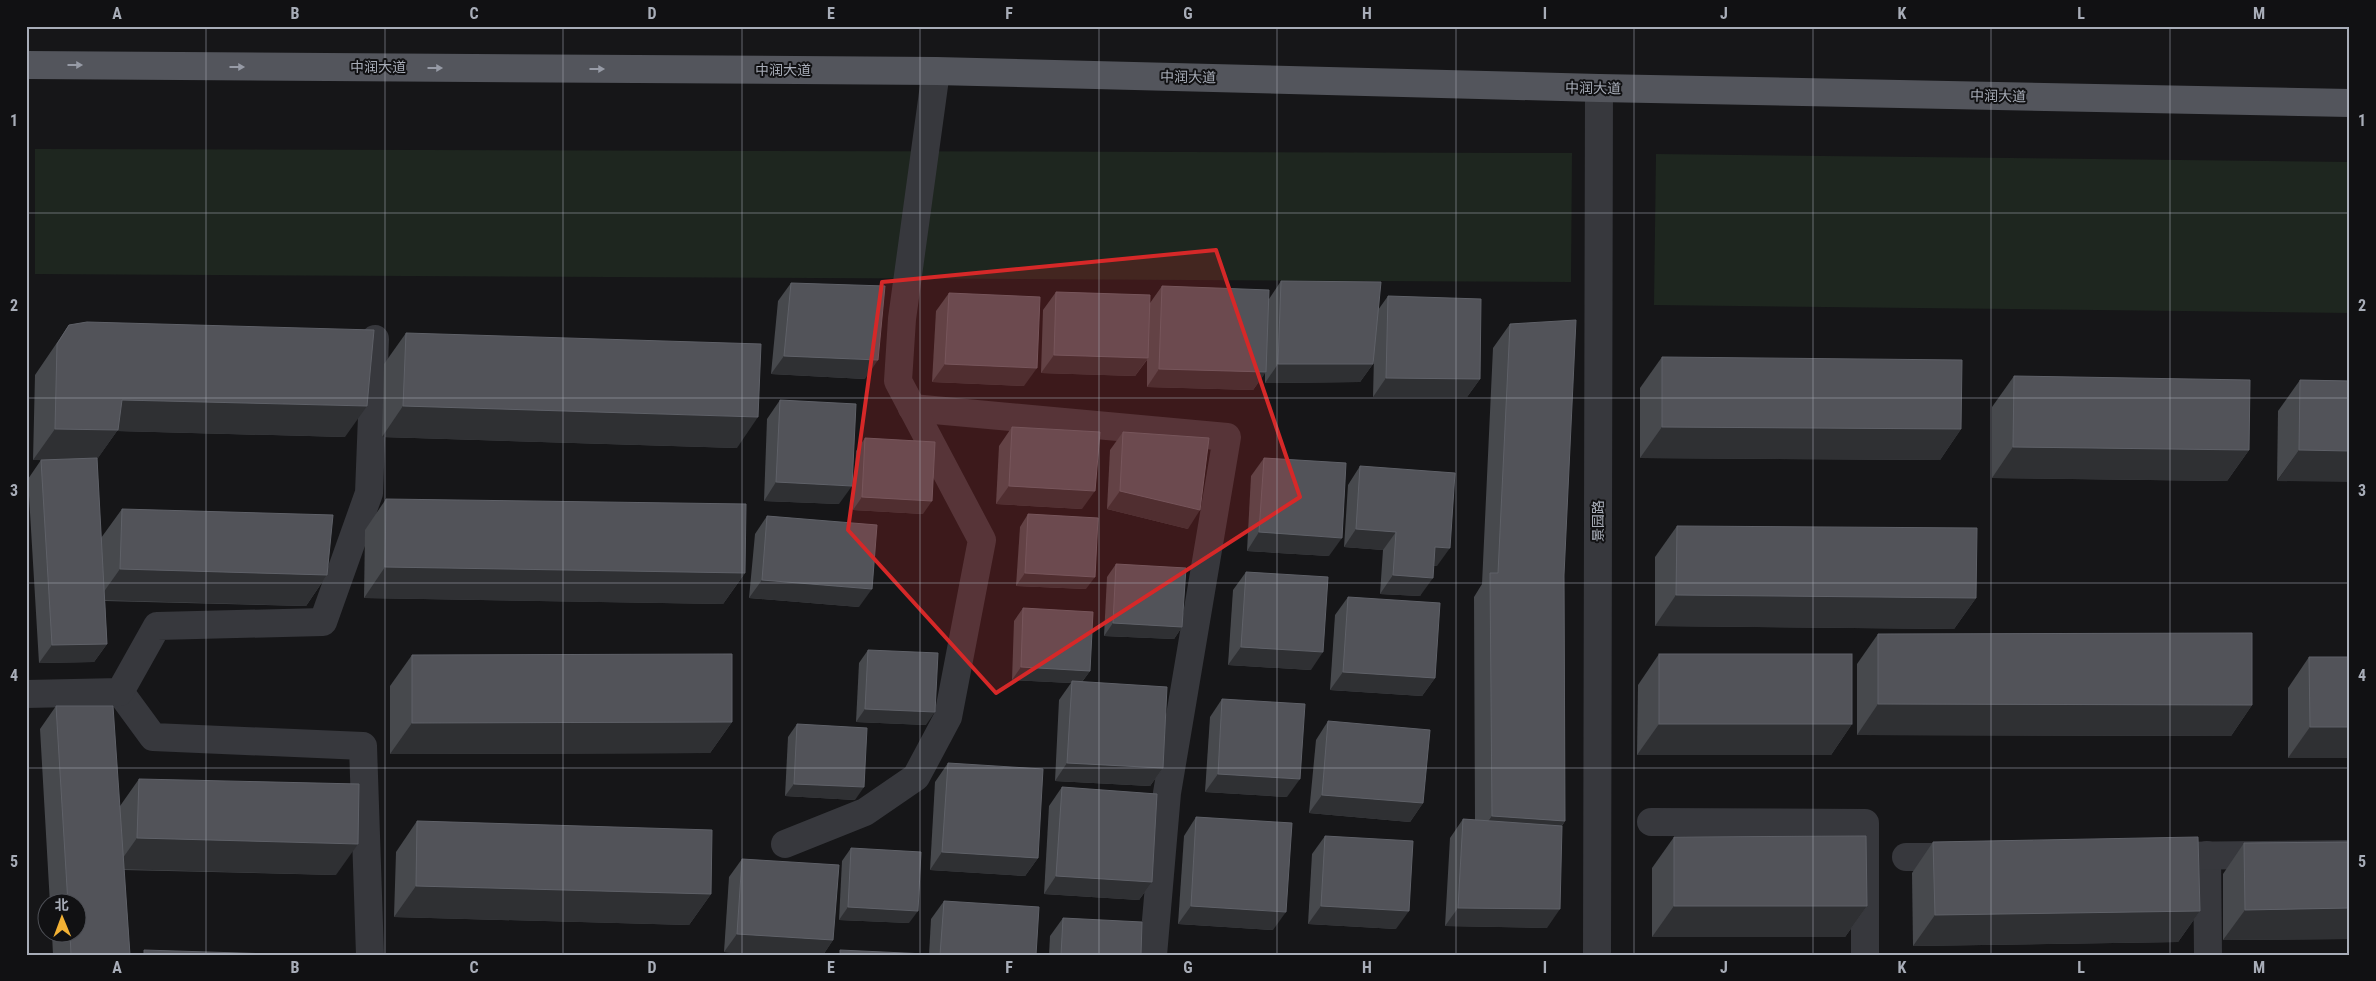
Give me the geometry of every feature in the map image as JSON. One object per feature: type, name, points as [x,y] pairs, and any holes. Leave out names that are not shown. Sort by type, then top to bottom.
[{"type":"main road","name":"中润大道","points":[[26,66],[936,71],[1599,88],[2350,103]]},
{"type":"street","points":[[785,844],[865,812],[916,777],[948,717],[982,540],[898,381],[902,319],[936,71]]},
{"type":"street","name":"景园路","points":[[1597,955],[1599,88]]},
{"type":"street","points":[[120,692],[157,626],[323,622],[368,493],[375,339]]},
{"type":"street","points":[[912,408],[1227,437],[1167,793],[1153,955]]},
{"type":"street","points":[[26,694],[120,692]]},
{"type":"street","points":[[120,692],[152,738],[363,746],[370,955]]},
{"type":"street","points":[[1651,822],[1865,823],[1865,955]]},
{"type":"street","points":[[2139,856],[2350,854]]},
{"type":"street","points":[[2207,855],[2208,955]]},
{"type":"street","points":[[1906,857],[1984,856]]},
{"type":"highlighted area","points":[[1216,250],[1300,497],[996,693],[848,530],[882,282]]},
{"type":"shaded area","points":[[35,149],[1572,153],[1571,282],[35,274]]},
{"type":"shaded area","points":[[1656,154],[2350,162],[2350,313],[1654,305]]},
{"type":"building","points":[[1281,281],[1381,282],[1373,364],[1278,364]]},
{"type":"building","points":[[791,283],[885,286],[878,360],[784,356]]},
{"type":"building","points":[[1162,286],[1269,290],[1266,372],[1159,369]]},
{"type":"building","points":[[1056,292],[1150,295],[1148,358],[1054,355]]},
{"type":"building","points":[[949,293],[1040,297],[1037,368],[945,364]]},
{"type":"building","points":[[1388,296],[1481,299],[1480,379],[1386,378]]},
{"type":"building","points":[[1576,320],[1564,575],[1565,821],[1492,816],[1490,573],[1498,573],[1510,324]]},
{"type":"building","points":[[87,322],[374,330],[367,406],[122,400],[118,430],[55,429],[57,344],[69,325]]},
{"type":"building","points":[[406,333],[761,344],[758,417],[403,406]]},
{"type":"building","points":[[1662,357],[1962,360],[1961,429],[1662,427]]},
{"type":"building","points":[[2014,376],[2250,380],[2249,450],[2013,447]]},
{"type":"building","points":[[2300,380],[2350,381],[2350,451],[2299,450]]},
{"type":"building","points":[[780,400],[856,404],[852,486],[776,482]]},
{"type":"building","points":[[1012,427],[1100,432],[1095,491],[1009,486]]},
{"type":"building","points":[[1123,432],[1209,438],[1200,510],[1120,491]]},
{"type":"building","points":[[865,438],[935,442],[932,501],[862,497]]},
{"type":"building","points":[[97,458],[107,644],[52,645],[41,460]]},
{"type":"building","points":[[1264,458],[1346,463],[1342,538],[1259,532]]},
{"type":"building","points":[[1360,466],[1455,473],[1450,548],[1435,547],[1433,578],[1393,575],[1396,532],[1356,529]]},
{"type":"building","points":[[386,499],[746,504],[745,573],[385,567]]},
{"type":"building","points":[[122,509],[333,515],[327,575],[120,569]]},
{"type":"building","points":[[1028,514],[1098,518],[1095,577],[1025,573]]},
{"type":"building","points":[[767,516],[877,525],[872,589],[762,580]]},
{"type":"building","points":[[1677,526],[1977,528],[1976,598],[1676,595]]},
{"type":"building","points":[[1116,564],[1186,568],[1182,627],[1113,623]]},
{"type":"building","points":[[1246,572],[1328,577],[1323,652],[1241,647]]},
{"type":"building","points":[[1348,597],[1440,603],[1435,678],[1343,672]]},
{"type":"building","points":[[1023,608],[1093,612],[1090,671],[1021,667]]},
{"type":"building","points":[[2252,633],[2252,705],[1878,704],[1878,634]]},
{"type":"building","points":[[868,650],[938,653],[935,712],[865,709]]},
{"type":"building","points":[[732,654],[732,722],[412,723],[412,655]]},
{"type":"building","points":[[1659,654],[1852,654],[1852,724],[1659,724]]},
{"type":"building","points":[[2309,657],[2350,657],[2350,727],[2310,727]]},
{"type":"building","points":[[1072,681],[1167,687],[1163,768],[1067,763]]},
{"type":"building","points":[[1222,699],[1305,704],[1300,779],[1218,774]]},
{"type":"building","points":[[56,706],[113,706],[130,955],[71,955],[70,944],[88,944],[88,894],[67,894]]},
{"type":"building","points":[[1328,721],[1430,730],[1423,803],[1322,795]]},
{"type":"building","points":[[797,724],[867,728],[864,787],[794,784]]},
{"type":"building","points":[[948,763],[1043,769],[1038,858],[942,852]]},
{"type":"building","points":[[139,779],[359,784],[358,844],[137,838]]},
{"type":"building","points":[[1062,787],[1157,794],[1152,882],[1056,876]]},
{"type":"building","points":[[1196,817],[1292,823],[1286,912],[1191,906]]},
{"type":"building","points":[[1463,819],[1562,826],[1560,909],[1458,908]]},
{"type":"building","points":[[417,821],[712,830],[711,894],[416,886]]},
{"type":"building","points":[[1325,836],[1413,841],[1409,911],[1321,906]]},
{"type":"building","points":[[1866,836],[1867,906],[1674,906],[1674,837]]},
{"type":"building","points":[[2198,837],[2200,911],[1935,915],[1933,842]]},
{"type":"building","points":[[2350,842],[2350,908],[2245,910],[2244,843]]},
{"type":"building","points":[[851,848],[921,852],[918,911],[848,907]]},
{"type":"building","points":[[742,859],[839,865],[833,940],[737,934]]},
{"type":"building","points":[[944,901],[1039,907],[1036,955],[940,955]]},
{"type":"building","points":[[1063,918],[1142,922],[1141,955],[1061,955]]},
{"type":"building","points":[[144,950],[304,955],[144,955]]},
{"type":"building","points":[[840,950],[926,954],[926,955],[840,955]]}]
